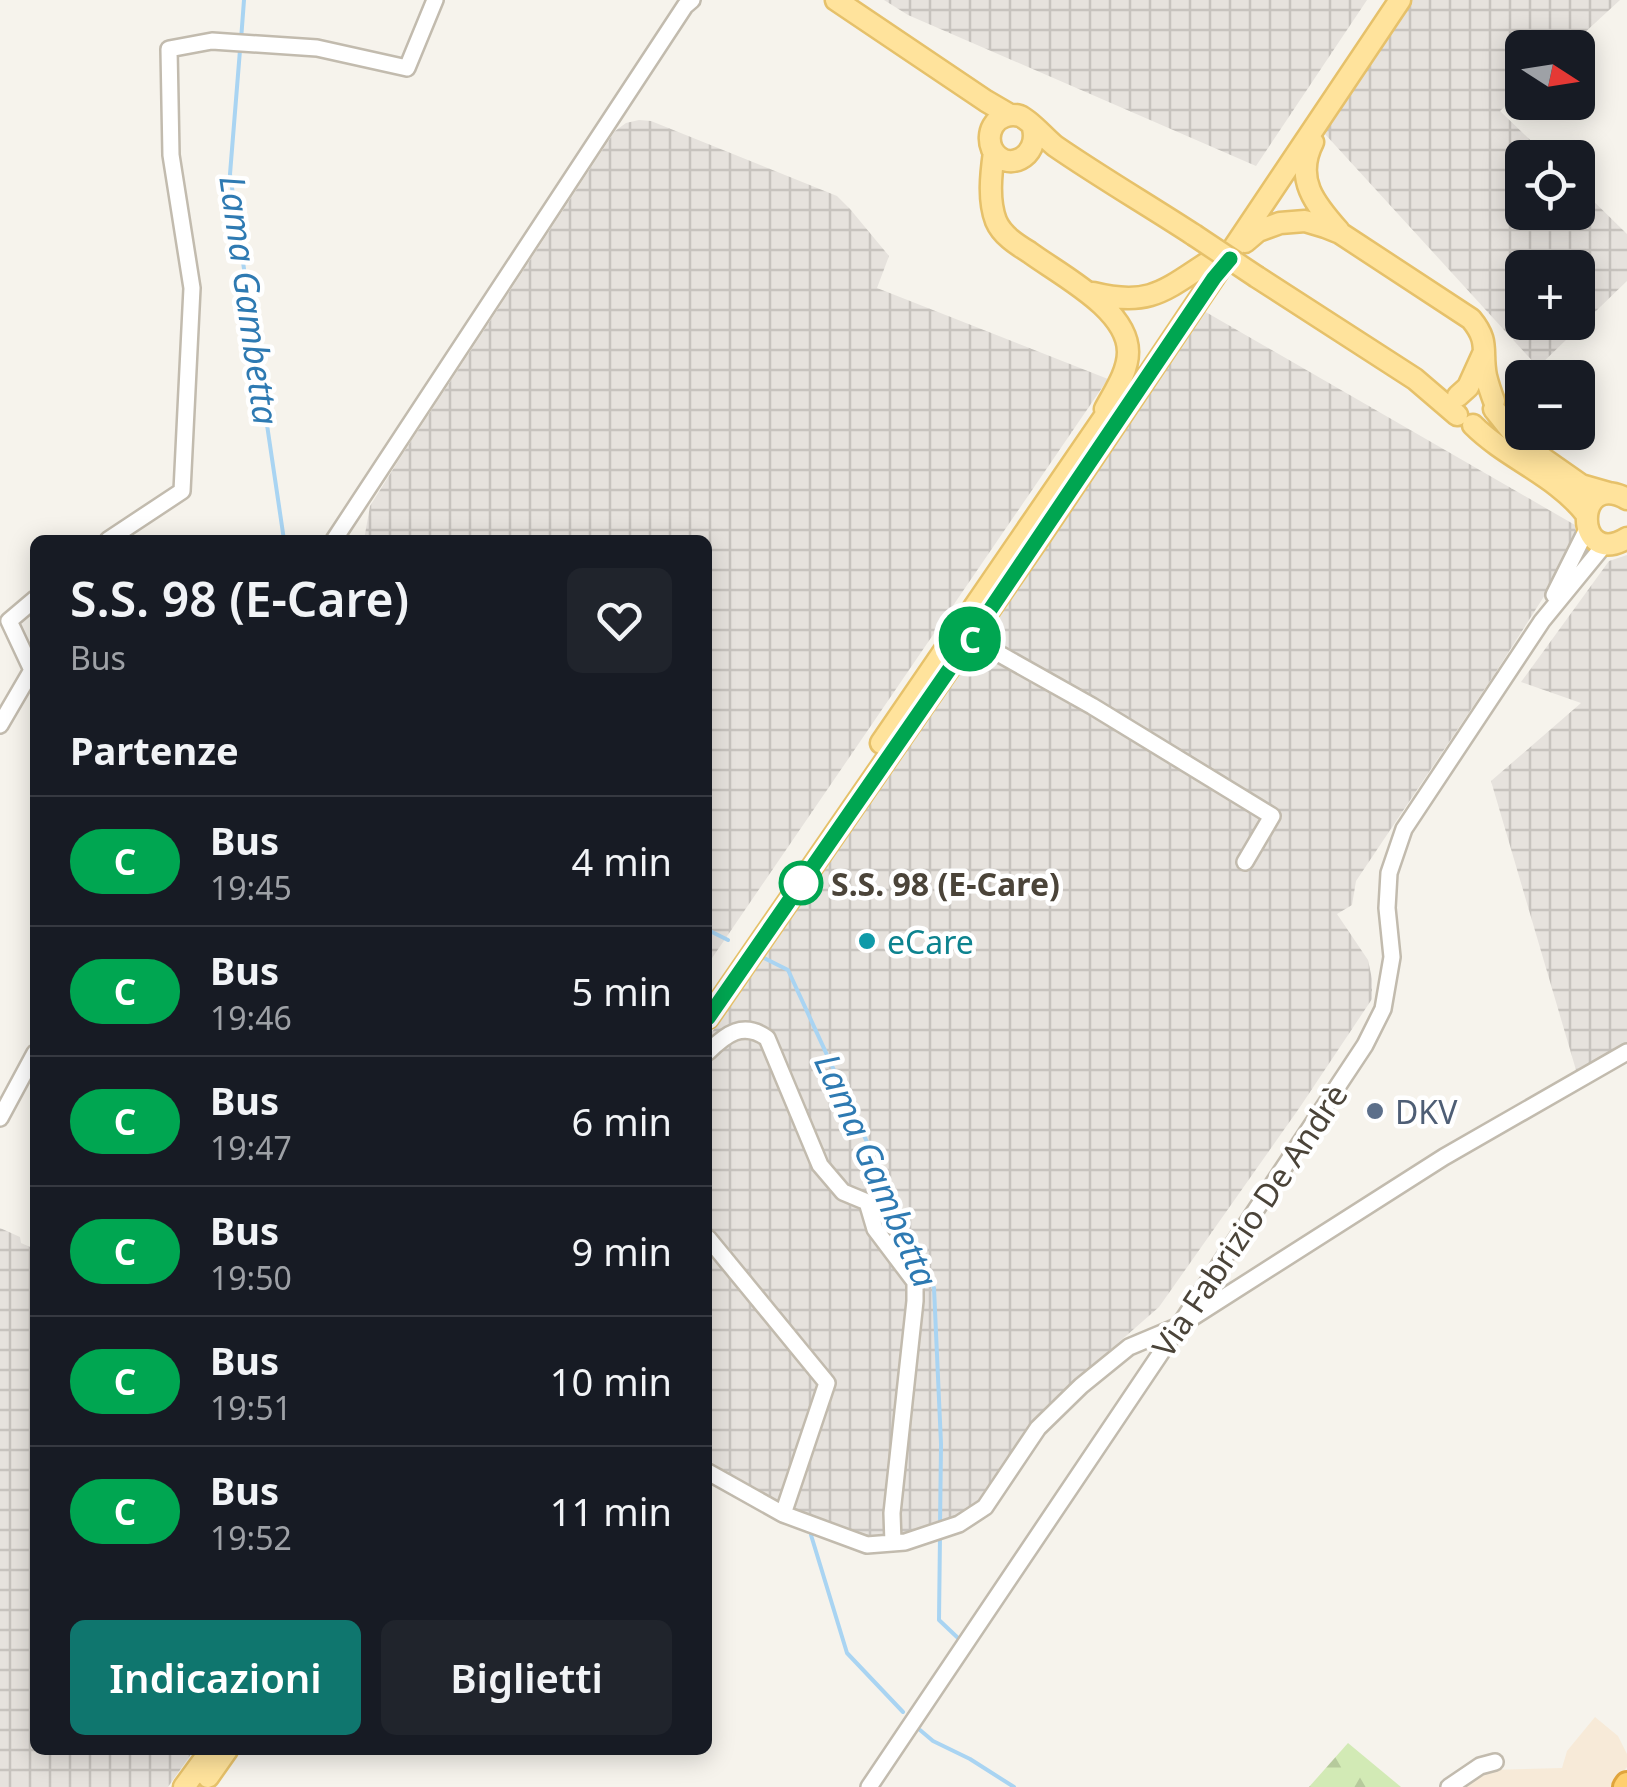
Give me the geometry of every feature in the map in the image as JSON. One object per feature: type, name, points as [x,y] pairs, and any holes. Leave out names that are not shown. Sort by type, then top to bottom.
[{"type":"main road","points":[[836,0],[1010,115]]},
{"type":"main road","points":[[712,1012],[971,638],[1386,0]]},
{"type":"main road","points":[[712,988],[1095,431],[1324,114],[1400,0]]},
{"type":"main road","points":[[958,80],[982,118],[991,145],[1007,160],[1051,156],[1086,166]]},
{"type":"main road","points":[[1324,114],[1306,155],[1306,180],[1312,198],[1340,233]]},
{"type":"main road","points":[[1085,291],[1120,300],[1146,298],[1212,270],[1245,242],[1258,232],[1280,223],[1305,221],[1340,233],[1471,319],[1484,341],[1486,375],[1494,405],[1486,422],[1415,379],[1257,277],[1194,235],[1086,166],[1021,116],[1004,116],[993,125],[991,145],[996,222],[1008,238],[1108,309],[1122,330],[1128,350],[1123,374],[1095,431]]},
{"type":"main road","points":[[992,200],[1003,174],[1035,142],[1033,128]]},
{"type":"main road","points":[[1464,406],[1484,353]]},
{"type":"main road","points":[[1464,406],[1481,387],[1491,395],[1494,405],[1522,442],[1581,485],[1618,496]]},
{"type":"main road","points":[[1464,406],[1529,467],[1561,487],[1594,538],[1605,544],[1627,538]]},
{"type":"main road","points":[[1586,522],[1594,500],[1618,496]]},
{"type":"main road","points":[[201,1787],[226,1755]]},
{"type":"main road","points":[[226,1787],[229,1755]]},
{"type":"main road","points":[[184,1787],[205,1758]]},
{"type":"street","points":[[116,535],[182,491],[192,288],[171,155],[168,49],[212,41],[317,48],[407,68],[434,0]]},
{"type":"street","points":[[337,535],[688,2]]},
{"type":"street","points":[[1542,621],[1586,522]]},
{"type":"street","points":[[1542,621],[1605,544]]},
{"type":"street","points":[[30,603],[9,621],[30,666]]},
{"type":"street","name":"Via Fabrizio De Andrè","points":[[869,1787],[1365,1046],[1382,1009],[1392,958],[1388,873],[1404,830],[1542,621]]},
{"type":"street","points":[[971,638],[1092,706],[1272,816],[1245,862]]},
{"type":"street","points":[[0,725],[30,673]]},
{"type":"street","points":[[712,1048],[738,1029],[758,1032],[767,1038],[820,1164],[843,1192],[868,1202],[876,1229],[914,1282],[916,1301],[892,1514],[893,1543]]},
{"type":"street","points":[[712,1474],[783,1514],[867,1545],[905,1542],[959,1524],[985,1506],[1038,1428],[1129,1347],[1180,1326],[1444,1157],[1627,1052]]},
{"type":"street","points":[[0,1118],[30,1062]]},
{"type":"street","points":[[712,1243],[828,1383],[783,1514]]},
{"type":"street","points":[[176,1787],[205,1758]]},
{"type":"street","points":[[1450,1787],[1480,1766],[1494,1762]]},
{"type":"shaded area","points":[[884,0],[1367,0],[1256,166],[908,15]]},
{"type":"shaded area","points":[[1409,0],[1620,0],[1587,30],[1505,30],[1505,106],[1500,111],[1505,120],[1530,140],[1505,140],[1505,230],[1595,230],[1595,203],[1627,234],[1627,281],[1595,312],[1595,250],[1505,250],[1505,331],[1324,133]]},
{"type":"shaded area","points":[[651,121],[837,196],[889,256],[877,288],[1108,379],[712,958],[712,535],[365,535],[370,506],[402,455],[615,131],[626,123]]},
{"type":"shaded area","points":[[1204,311],[1575,525],[1575,542],[1550,587],[1356,881],[1352,905],[1337,914],[1368,960],[1372,999],[1159,1307],[1045,1407],[973,1509],[907,1534],[872,1537],[774,1501],[712,1462],[712,1032]]},
{"type":"shaded area","points":[[1513,340],[1566,340],[1545,360],[1532,360]]},
{"type":"shaded area","points":[[1627,555],[1627,1044],[1576,1070],[1491,781],[1581,703],[1521,682],[1609,561]]},
{"type":"shaded area","points":[[0,1228],[20,1237],[21,1243],[30,1247],[30,1755],[190,1755],[168,1787],[0,1787]]},
{"type":"shaded area","points":[[1595,1717],[1618,1736],[1627,1754],[1627,1767],[1612,1787],[1458,1787],[1490,1770],[1562,1768],[1567,1751]]},
{"type":"green space","points":[[1348,1743],[1401,1787],[1309,1787]]},
{"type":"waterway","name":"Lama Gambetta","points":[[241,40],[244,0]]},
{"type":"waterway","name":"Lama Gambetta","points":[[240,50],[230,174],[283,535]]},
{"type":"waterway","name":"Lama Gambetta","points":[[712,932],[728,940]]},
{"type":"waterway","name":"Lama Gambetta","points":[[764,958],[788,970],[934,1288],[941,1444],[940,1526]]},
{"type":"waterway","points":[[811,1535],[847,1653],[903,1712]]},
{"type":"waterway","name":"Lama Gambetta","points":[[940,1535],[939,1620],[958,1638]]},
{"type":"waterway","points":[[920,1730],[1014,1787]]},
{"type":"bus line","name":"C","points":[[712,1012],[1230,259]]},
{"type":"place","name":"S.S. 98 (E-Care)","points":[[801,883]]},
{"type":"place","name":"eCare","points":[[867,941]]},
{"type":"place","name":"DKV","points":[[1375,1111]]}]
